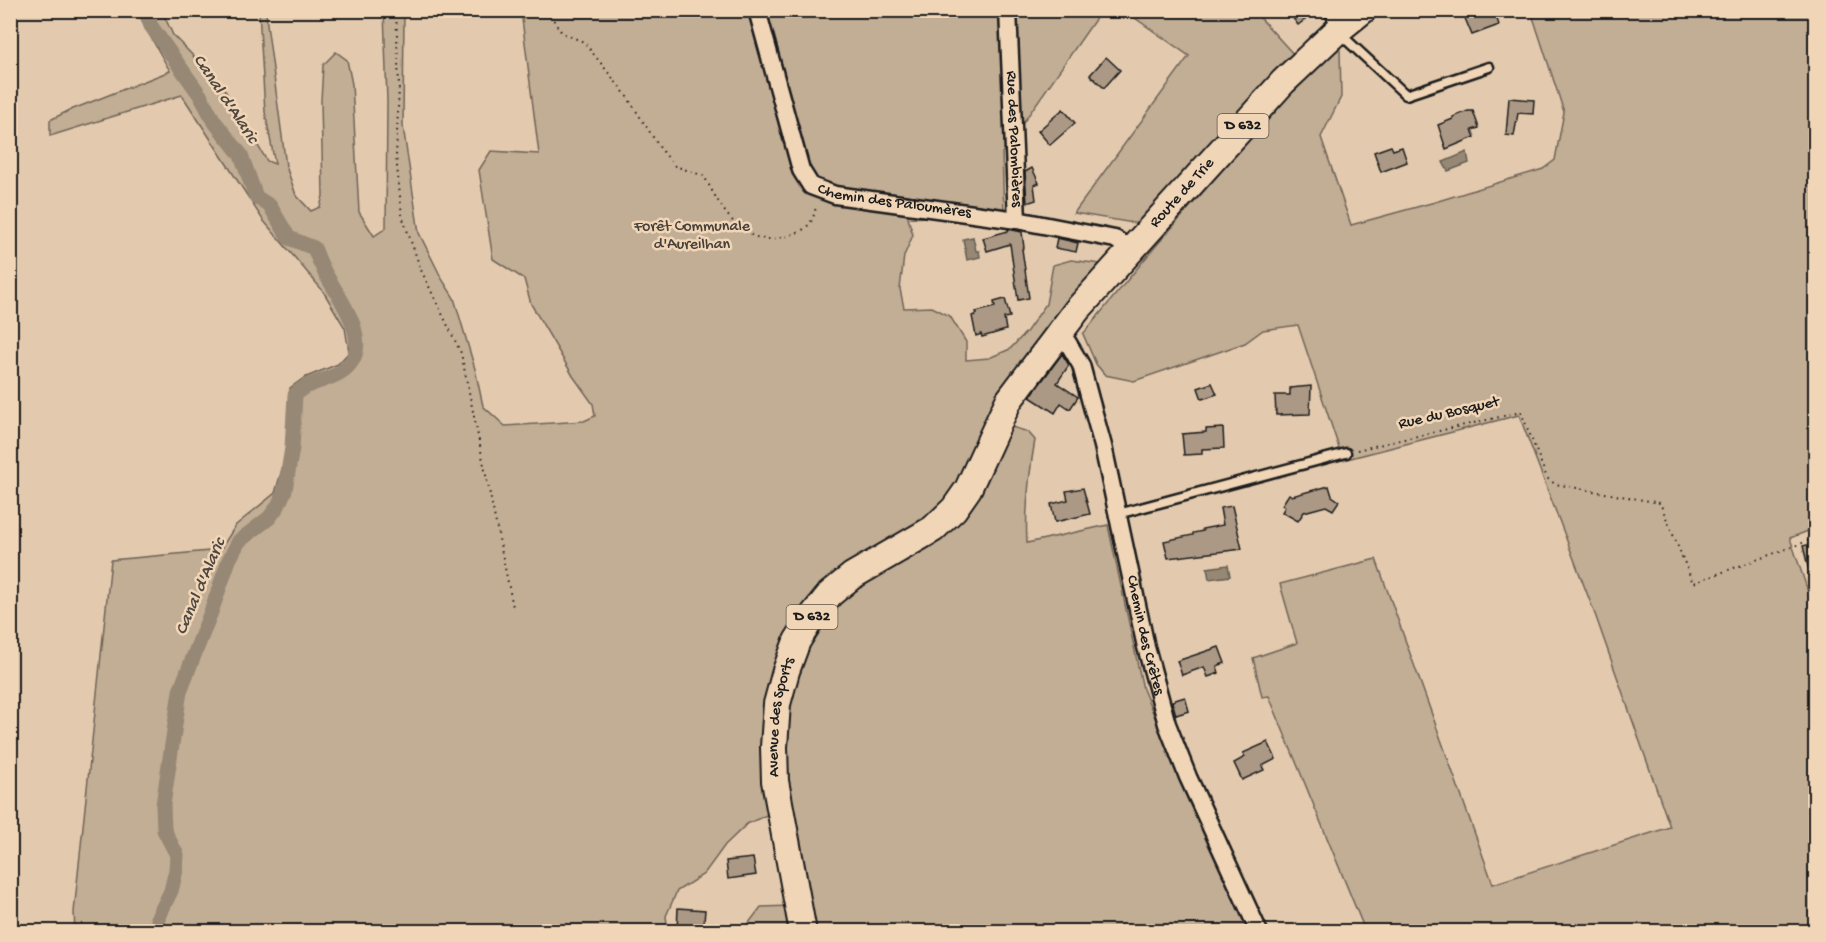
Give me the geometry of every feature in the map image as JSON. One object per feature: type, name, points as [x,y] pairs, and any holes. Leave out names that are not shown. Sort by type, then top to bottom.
[{"type":"main road","name":"Route de Trie","points":[[1132,250],[1283,82],[1333,21],[1363,10]]},
{"type":"main road","name":"D 632","points":[[1059,334],[1077,310],[1132,250]]},
{"type":"main road","name":"Avenue des Sports","points":[[803,932],[775,781],[774,747],[777,704],[797,641],[830,594],[852,576],[933,529],[954,509],[968,489],[1009,400],[1059,334]]},
{"type":"street","name":"Chemin des Paloumères","points":[[757,10],[801,170],[811,186],[835,195],[1017,220]]},
{"type":"street","name":"Rue des Palombières","points":[[1008,10],[1017,220],[1115,239],[1132,250]]},
{"type":"street","name":"Chemin des Crêtes","points":[[1059,334],[1081,365],[1103,446],[1146,647],[1167,724],[1188,777],[1259,932]]},
{"type":"lane","points":[[1333,21],[1406,95],[1489,67]]},
{"type":"lane","points":[[1118,514],[1346,453]]},
{"type":"path","points":[[396,10],[399,86],[396,156],[402,216],[421,270],[461,352],[513,607]]},
{"type":"path","points":[[547,10],[562,33],[584,42],[626,95],[660,148],[675,166],[704,176],[722,209],[733,223],[748,234],[766,239],[805,230],[814,217],[819,190]]},
{"type":"path","name":"Rue du Bosquet","points":[[1346,453],[1521,412],[1547,478],[1555,484],[1660,502],[1693,583],[1815,538]]},
{"type":"green space","name":"Forêt Communale d'Aureilhan","points":[[140,11],[162,11],[173,35],[223,87],[267,161],[275,164],[265,112],[259,11],[266,11],[286,166],[296,195],[311,211],[320,207],[323,196],[321,101],[323,65],[336,52],[347,60],[352,84],[359,212],[374,236],[386,228],[387,101],[384,11],[404,11],[403,126],[419,233],[454,298],[475,369],[483,406],[505,426],[584,421],[595,416],[593,404],[573,376],[531,304],[524,279],[493,259],[479,170],[491,151],[539,154],[521,11],[1101,11],[1002,153],[1004,213],[908,218],[913,235],[904,256],[900,289],[904,308],[932,307],[950,316],[966,342],[966,360],[989,358],[1010,349],[1027,331],[1046,304],[1053,265],[1071,260],[1109,265],[946,504],[806,611],[771,813],[747,824],[725,845],[704,874],[677,891],[666,916],[668,931],[75,931],[74,912],[111,560],[220,550],[236,525],[275,493],[285,459],[290,388],[304,378],[338,364],[349,352],[345,328],[323,291],[263,220],[182,95],[50,136],[50,120],[170,71],[150,36]]},
{"type":"green space","points":[[1125,11],[1254,11],[1295,56],[1145,225],[1074,213],[1189,56]]},
{"type":"green space","points":[[1531,11],[1815,11],[1816,528],[1790,538],[1815,612],[1815,931],[1346,931],[1364,928],[1269,696],[1262,697],[1253,658],[1297,643],[1280,584],[1376,559],[1493,884],[1670,827],[1596,617],[1519,415],[1343,460],[1298,325],[1263,330],[1245,343],[1134,381],[1105,375],[1096,364],[1083,334],[1149,254],[1309,70],[1335,46],[1340,49],[1341,97],[1321,137],[1351,225],[1543,169],[1555,160],[1564,112]]},
{"type":"green space","points":[[1012,427],[1028,432],[1035,440],[1028,491],[1027,543],[1108,525],[1143,689],[1202,828],[1252,931],[807,932],[795,857],[784,751],[791,690],[802,650],[823,616],[981,486]]},
{"type":"green space","points":[[791,906],[790,931],[742,932],[761,907]]},
{"type":"shaded area","points":[[1467,152],[1469,163],[1448,171],[1443,162]]},
{"type":"shaded area","points":[[973,237],[980,257],[967,260],[963,239]]},
{"type":"shaded area","points":[[1228,565],[1230,576],[1209,579],[1207,568]]},
{"type":"building","points":[[1287,10],[1318,10],[1298,25]]},
{"type":"building","points":[[1478,10],[1494,10],[1499,25],[1472,35],[1464,16]]},
{"type":"building","points":[[1106,57],[1120,70],[1104,88],[1090,75]]},
{"type":"building","points":[[1509,98],[1534,100],[1533,114],[1518,113],[1514,136],[1506,135]]},
{"type":"building","points":[[1063,109],[1075,123],[1050,145],[1038,131]]},
{"type":"building","points":[[1468,111],[1473,111],[1479,128],[1472,130],[1475,137],[1446,149],[1438,125]]},
{"type":"building","points":[[1391,146],[1393,150],[1402,147],[1407,162],[1381,172],[1374,152]]},
{"type":"building","points":[[1032,168],[1039,183],[1034,185],[1036,200],[1027,203],[1025,172]]},
{"type":"building","points":[[1008,229],[1022,232],[1029,298],[1018,300],[1010,244],[987,251],[983,238],[1008,231]]},
{"type":"building","points":[[1057,238],[1078,243],[1076,252],[1055,248]]},
{"type":"building","points":[[1005,299],[1010,317],[1004,318],[1006,330],[982,337],[981,334],[976,336],[972,316],[977,314],[976,312],[995,307],[994,302]]},
{"type":"building","points":[[1062,354],[1069,365],[1057,383],[1078,397],[1070,409],[1061,403],[1055,413],[1030,397]]},
{"type":"building","points":[[1212,383],[1217,394],[1202,399],[1198,388]]},
{"type":"building","points":[[1311,386],[1310,414],[1276,415],[1275,395],[1290,395],[1290,388]]},
{"type":"building","points":[[1223,428],[1224,448],[1202,449],[1202,454],[1184,455],[1182,434]]},
{"type":"building","points":[[1329,486],[1332,496],[1339,501],[1333,510],[1326,506],[1304,512],[1298,521],[1282,512],[1285,507],[1282,505],[1289,494],[1292,496]]},
{"type":"building","points":[[1083,488],[1090,514],[1055,522],[1051,504],[1068,500],[1066,491]]},
{"type":"building","points":[[1232,506],[1242,549],[1168,558],[1164,541],[1223,525],[1220,508]]},
{"type":"building","points":[[1815,543],[1815,579],[1811,579],[1803,546]]},
{"type":"building","points":[[1219,647],[1225,663],[1217,666],[1219,673],[1208,677],[1204,667],[1182,675],[1177,661]]},
{"type":"building","points":[[1185,697],[1189,711],[1176,715],[1172,701]]},
{"type":"building","points":[[1268,742],[1276,759],[1262,766],[1264,770],[1242,780],[1234,763],[1245,757],[1243,753]]},
{"type":"building","points":[[753,858],[756,875],[728,879],[726,861]]},
{"type":"building","points":[[678,908],[705,910],[703,932],[677,931]]},
{"type":"waterway","name":"Canal d'Alaric","points":[[145,10],[151,26],[200,95],[214,121],[241,155],[256,197],[270,206],[289,238],[314,248],[325,273],[346,308],[356,334],[353,359],[344,370],[300,390],[295,395],[292,448],[285,490],[278,506],[269,518],[239,541],[229,560],[180,691],[163,805],[164,830],[177,855],[176,870],[171,891],[158,917],[159,932]]}]
